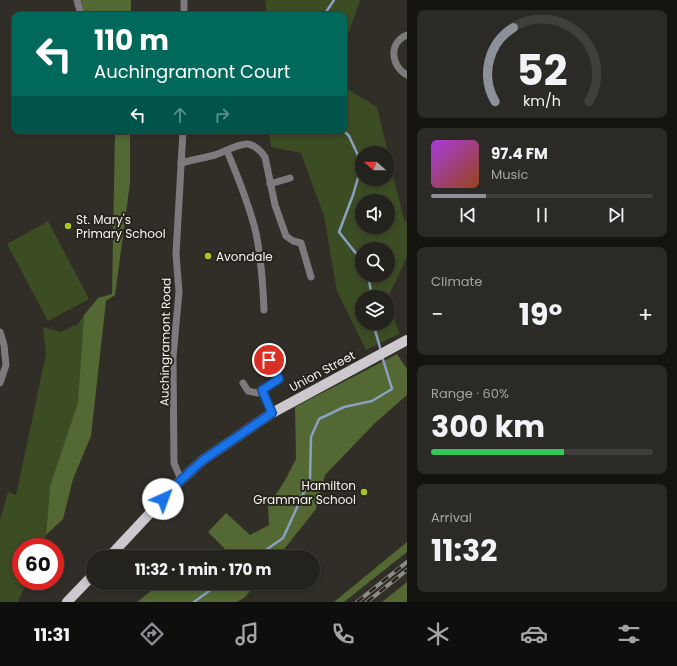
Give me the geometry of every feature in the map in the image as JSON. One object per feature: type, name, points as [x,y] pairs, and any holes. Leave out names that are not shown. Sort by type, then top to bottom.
[{"type":"main road","name":"Union Street","points":[[116,550],[181,480],[203,460],[272,413],[407,340]]},
{"type":"main road","points":[[67,602],[86,582]]},
{"type":"street","points":[[78,0],[80,12]]},
{"type":"street","points":[[184,0],[184,12]]},
{"type":"street","points":[[407,35],[404,36],[394,48],[395,64],[407,75]]},
{"type":"street","name":"Auchingramont Road","points":[[181,480],[174,463],[173,357],[179,292],[176,254],[183,134]]},
{"type":"street","points":[[181,163],[247,144],[253,146],[261,152],[265,157],[275,205],[286,236],[301,243],[311,278]]},
{"type":"street","points":[[227,151],[243,188],[255,232],[262,270],[264,310]]},
{"type":"street","points":[[270,184],[290,178]]},
{"type":"street","points":[[0,332],[4,345],[3,353],[6,365],[0,383]]},
{"type":"street","points":[[243,383],[248,391],[257,394],[279,379],[269,360]]},
{"type":"street","points":[[262,390],[272,413]]},
{"type":"green space","points":[[81,0],[131,0],[131,12],[83,12]]},
{"type":"green space","points":[[265,0],[360,0],[347,37],[347,12],[267,12]]},
{"type":"green space","points":[[347,89],[377,107],[386,146],[355,146],[355,186],[395,186],[395,183],[404,220],[407,222],[407,257],[391,290],[355,290],[355,328],[337,291],[324,216],[301,153],[271,147],[269,134],[347,134]]},
{"type":"green space","points":[[115,134],[130,134],[130,183],[115,295],[106,301],[91,436],[73,479],[63,519],[46,535],[50,486],[78,403],[84,315],[98,298],[112,294]]},
{"type":"green space","points":[[48,221],[89,299],[48,321],[7,244]]},
{"type":"green space","points":[[84,315],[79,403],[50,485],[46,535],[45,538],[12,538],[12,590],[23,590],[18,602],[0,602],[0,521],[8,492],[16,495],[46,354],[43,327],[60,332],[78,324]]},
{"type":"green space","points":[[395,321],[399,334],[366,350],[356,330],[395,330]]},
{"type":"green space","points":[[397,354],[407,369],[407,395],[375,423],[325,475],[316,509],[284,550],[226,550],[208,532],[226,513],[250,535],[269,525],[268,506],[284,482],[296,459],[295,407]]},
{"type":"green space","points":[[407,542],[407,552],[344,602],[334,602]]},
{"type":"green space","points":[[407,582],[407,602],[382,602]]},
{"type":"green space","points":[[152,590],[251,590],[244,598],[237,602],[137,602]]},
{"type":"waterway","points":[[326,12],[334,0]]},
{"type":"waterway","points":[[347,134],[362,164],[353,195],[339,232],[355,252]]},
{"type":"waterway","points":[[369,282],[371,290]]},
{"type":"waterway","points":[[375,330],[381,351]]},
{"type":"waterway","points":[[266,550],[283,538],[310,479],[311,437],[319,419],[344,407],[372,401],[392,389],[382,356]]},
{"type":"waterway","points":[[194,602],[210,590]]},
{"type":"railway","points":[[357,602],[407,562]]},
{"type":"railway","points":[[367,602],[407,570]]},
{"type":"place","name":"St. Mary's Primary School","points":[[68,226]]},
{"type":"place","name":"Avondale","points":[[208,256]]},
{"type":"place","name":"Hamilton Grammar School","points":[[364,492]]},
{"type":"route","points":[[163,499],[203,460],[272,413],[262,390],[279,379],[269,360]]}]
